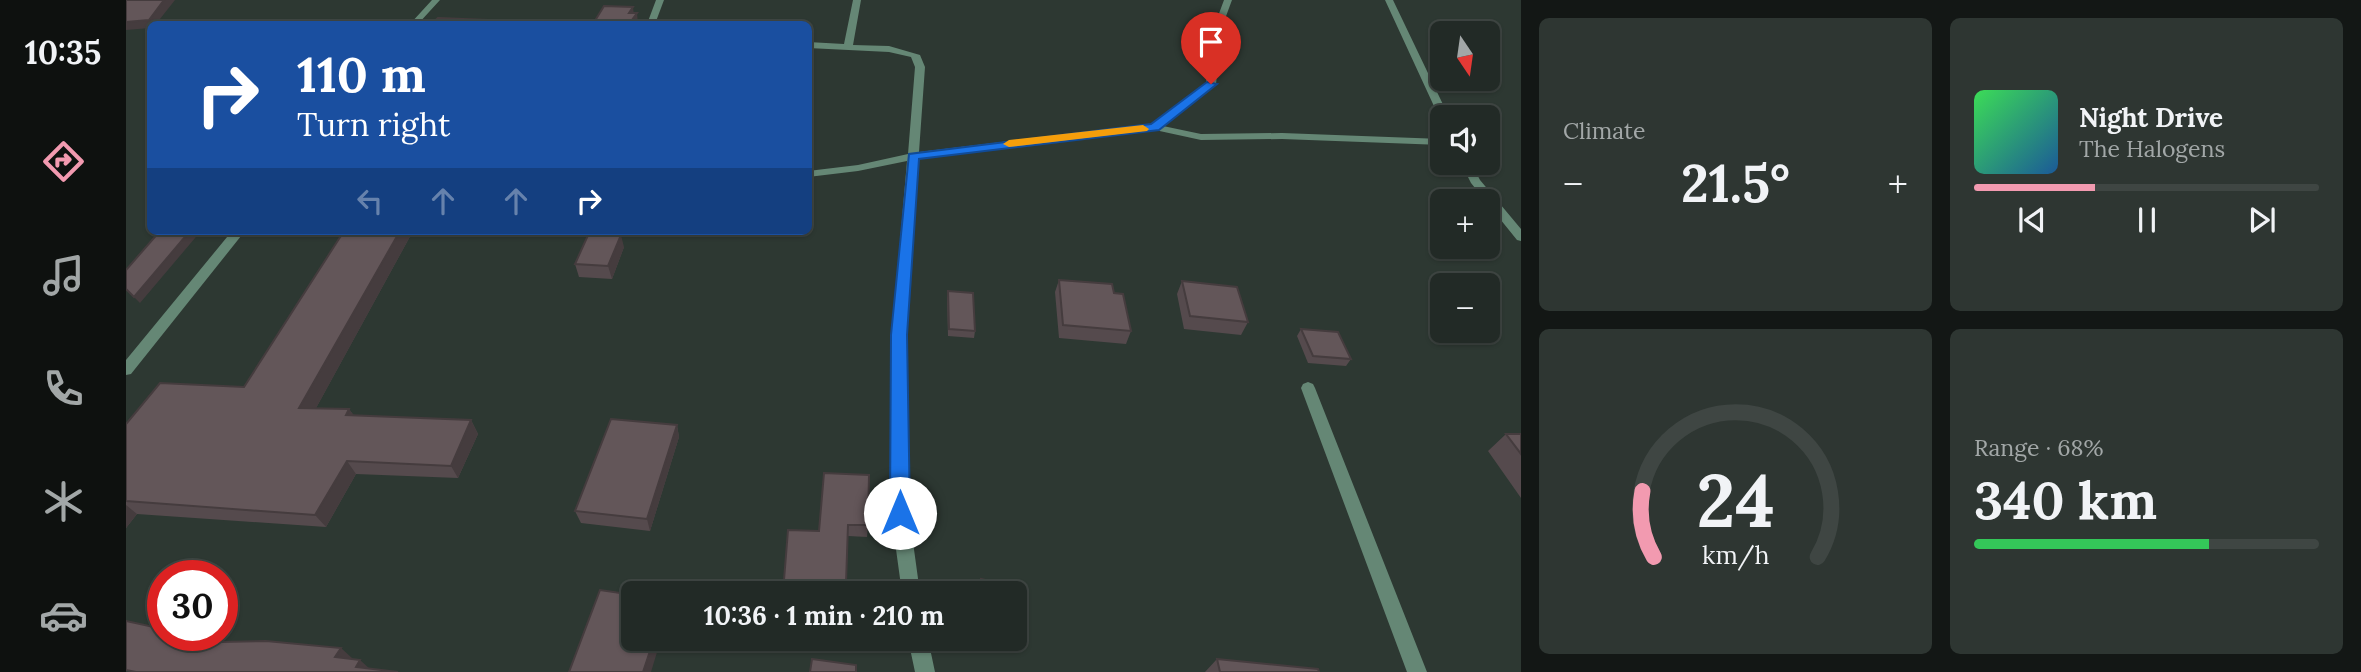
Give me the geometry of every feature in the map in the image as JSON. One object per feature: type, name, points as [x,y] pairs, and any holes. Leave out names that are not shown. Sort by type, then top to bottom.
[{"type":"street","points":[[417,21],[436,0]]},
{"type":"street","points":[[651,21],[660,0]]},
{"type":"street","points":[[848,47],[857,0]]},
{"type":"street","points":[[1155,127],[1211,84],[1218,27],[1228,0]]},
{"type":"street","points":[[1389,0],[1438,105]]},
{"type":"street","points":[[812,45],[889,49],[915,55],[920,67],[899,335],[900,513],[909,581]]},
{"type":"street","points":[[812,174],[858,168],[914,156],[1155,127],[1201,137],[1282,136],[1430,142]]},
{"type":"street","points":[[1472,175],[1521,237]]},
{"type":"street","points":[[126,370],[236,235]]},
{"type":"street","points":[[1308,388],[1417,672]]},
{"type":"street","points":[[921,651],[925,672]]},
{"type":"building","points":[[126,0],[164,0],[149,20],[126,22]]},
{"type":"building","points":[[604,6],[633,7],[629,13],[637,13],[631,21],[595,21]]},
{"type":"building","points":[[438,18],[487,20],[486,21],[434,21]]},
{"type":"building","points":[[157,235],[187,235],[134,297],[126,289],[126,270]]},
{"type":"building","points":[[341,235],[398,235],[299,408],[349,409],[346,415],[471,420],[451,466],[347,461],[315,515],[126,501],[126,424],[160,383],[244,387]]},
{"type":"building","points":[[588,235],[621,235],[608,266],[575,264]]},
{"type":"building","points":[[1059,280],[1112,284],[1114,293],[1123,294],[1131,331],[1063,325]]},
{"type":"building","points":[[1182,281],[1237,287],[1248,322],[1190,316]]},
{"type":"building","points":[[948,291],[973,293],[975,331],[949,329]]},
{"type":"building","points":[[1301,329],[1338,332],[1351,359],[1313,356]]},
{"type":"building","points":[[611,419],[677,425],[647,519],[575,511]]},
{"type":"building","points":[[1506,434],[1521,434],[1521,454]]},
{"type":"building","points":[[824,473],[869,475],[868,525],[848,525],[846,581],[784,580],[788,530],[819,531]]},
{"type":"building","points":[[600,590],[621,593],[621,651],[650,651],[643,672],[569,672]]},
{"type":"building","points":[[126,621],[147,626],[147,651],[238,651],[238,642],[266,641],[341,648],[335,657],[360,660],[356,667],[398,672],[136,672],[126,670]]},
{"type":"building","points":[[812,659],[856,665],[856,672],[810,672]]},
{"type":"building","points":[[1217,659],[1318,669],[1319,672],[1220,672]]},
{"type":"slow traffic","points":[[1009,144],[1143,129]]},
{"type":"route","points":[[900,513],[899,335],[914,156],[1155,127],[1211,84]]}]
